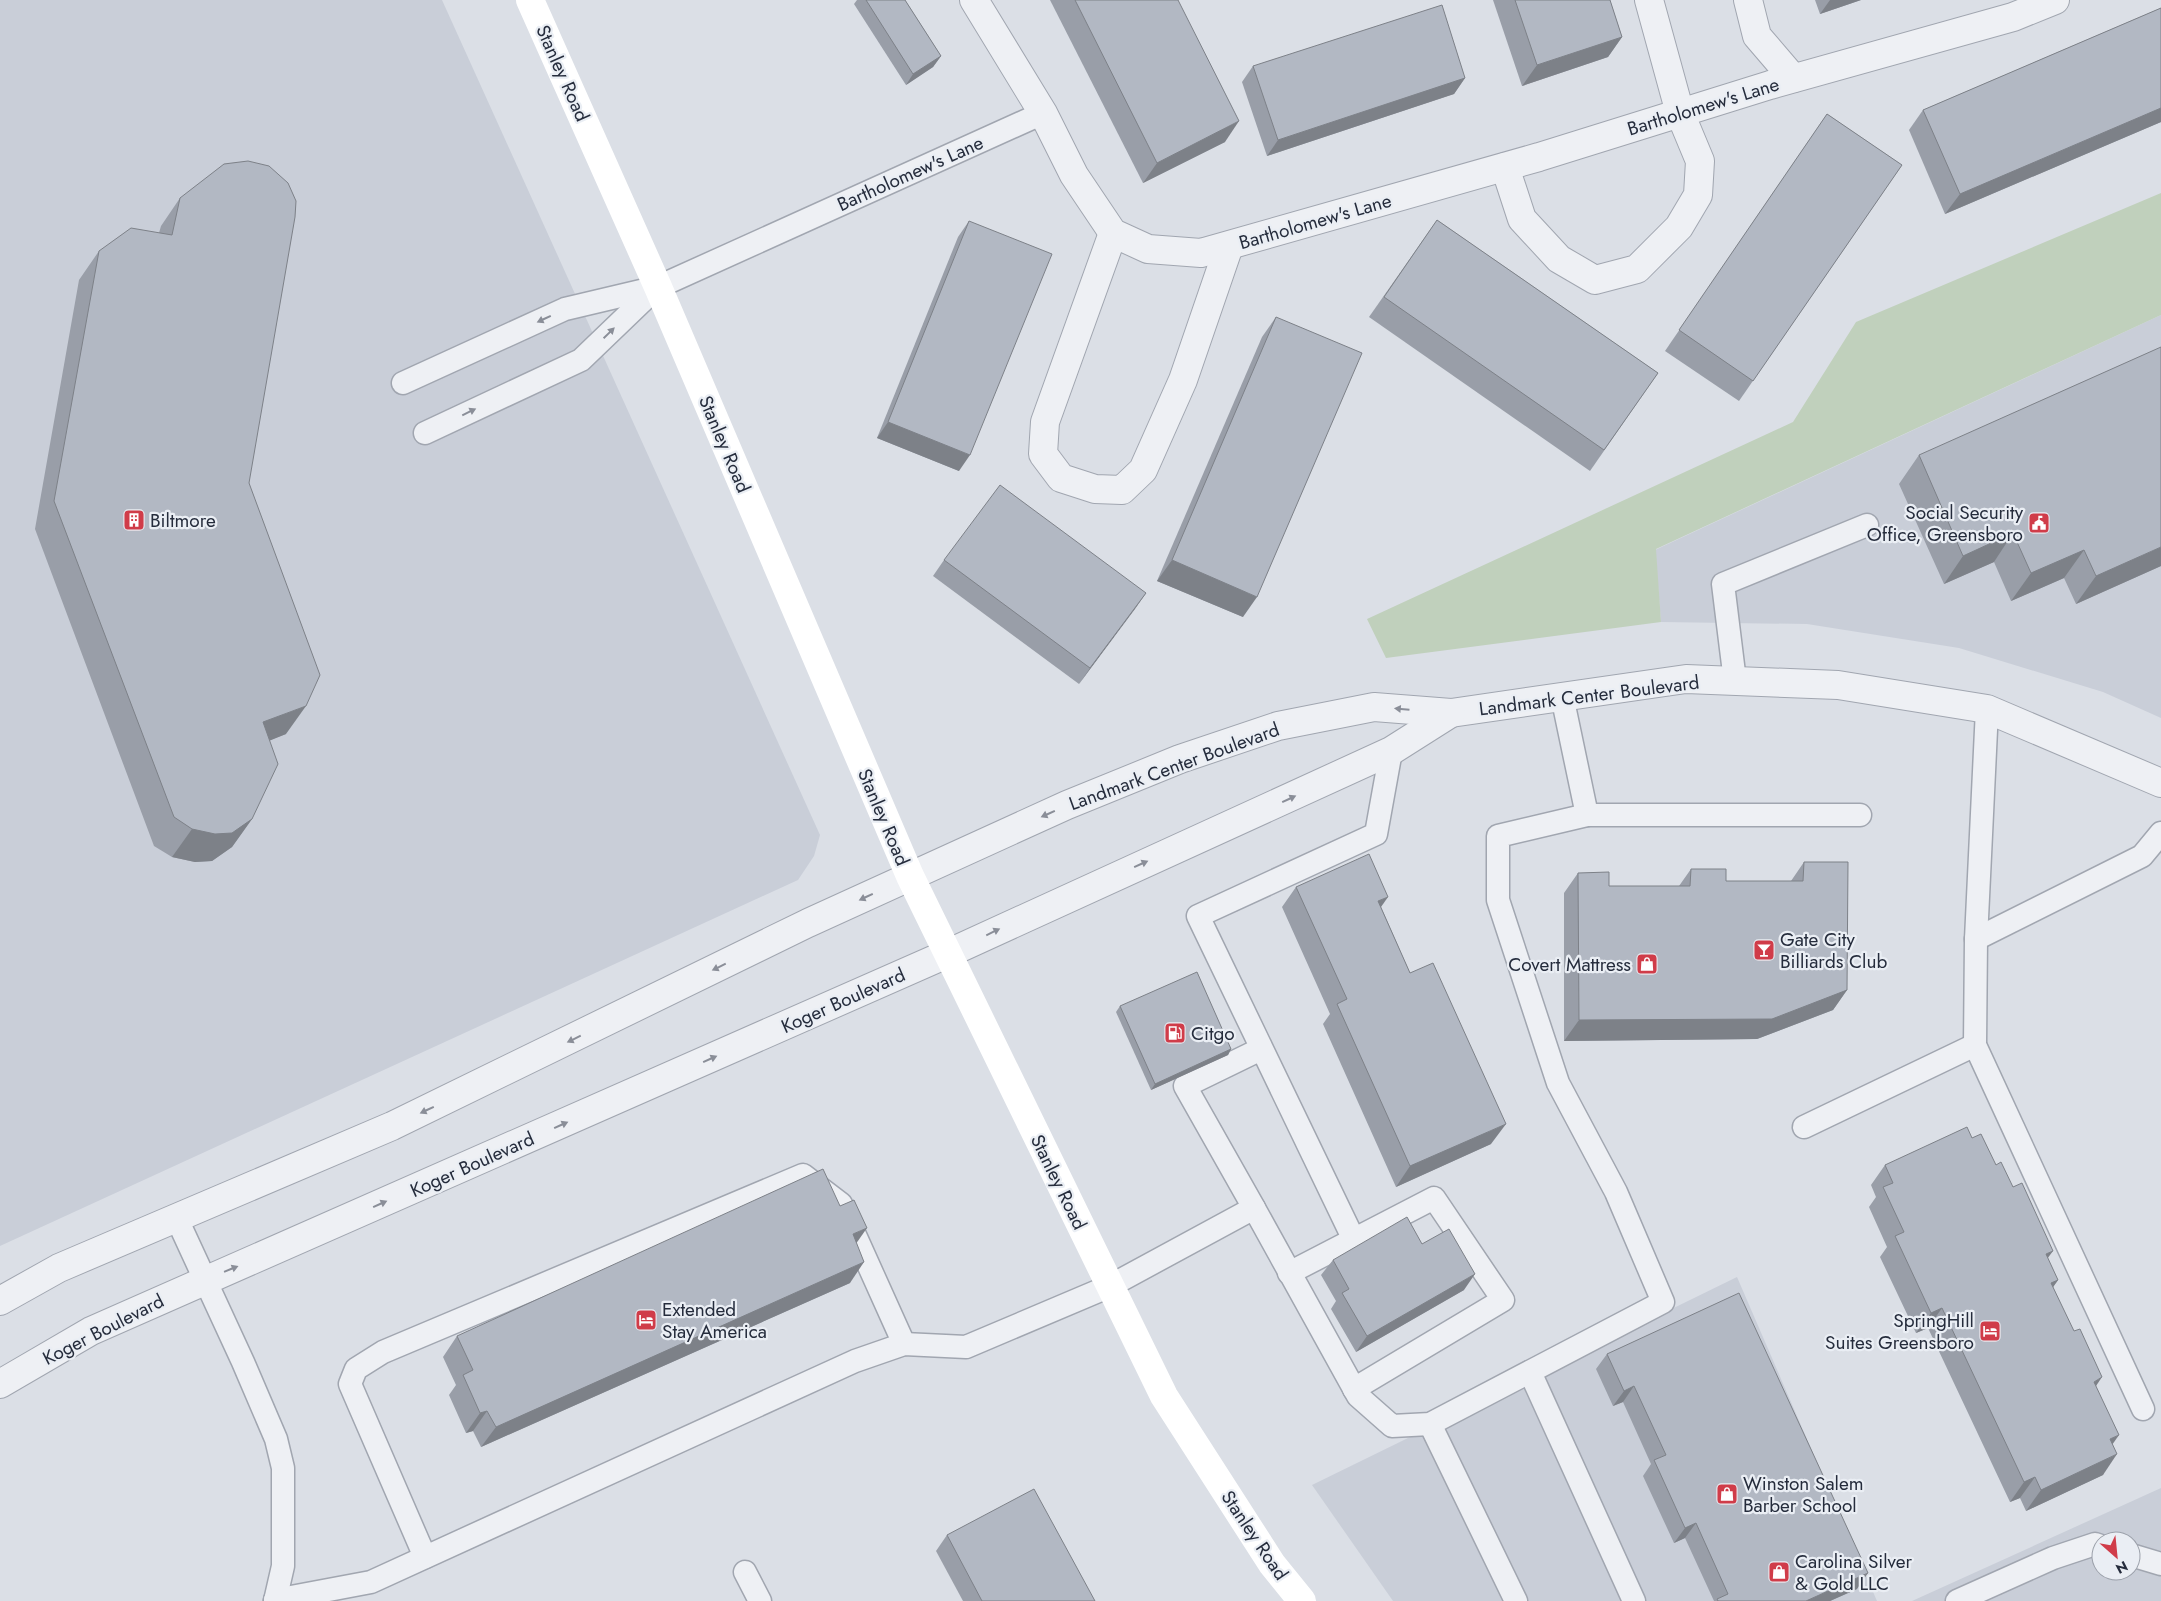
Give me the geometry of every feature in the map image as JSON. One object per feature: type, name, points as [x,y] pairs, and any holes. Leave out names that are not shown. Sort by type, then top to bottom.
[{"type":"street","name":"Stanley Road","points":[[530,0],[658,287],[910,876],[1164,1396],[1272,1564],[1302,1601]]},
{"type":"street","points":[[974,0],[1043,113],[1074,175],[1113,234],[1045,422],[1043,454],[1061,478],[1095,489],[1122,490],[1143,470],[1183,380],[1229,246]]},
{"type":"street","points":[[1505,167],[1522,219],[1559,259],[1595,280],[1637,269],[1679,227],[1698,195],[1700,161],[1680,113],[1650,0]]},
{"type":"street","points":[[1748,0],[1757,36],[1793,78]]},
{"type":"street","name":"Bartholomew's Lane","points":[[1113,234],[1148,249],[1201,253],[1505,167],[1793,78],[2013,17],[2055,0]]},
{"type":"street","name":"Landmark Center Boulevard","points":[[910,876],[1084,798],[1180,760],[1278,726],[1374,707],[1451,713],[1686,679],[1838,684],[1987,709],[2161,783]]},
{"type":"street","name":"Landmark Center Boulevard","points":[[949,954],[1390,751],[1451,713]]},
{"type":"street","points":[[0,1301],[59,1268],[392,1126],[808,923],[910,876]]},
{"type":"street","name":"Koger Boulevard","points":[[0,1384],[91,1331],[206,1278],[949,954]]},
{"type":"lane","name":"Bartholomew's Lane","points":[[658,287],[1043,113]]},
{"type":"lane","points":[[403,382],[565,309],[658,287]]},
{"type":"lane","points":[[425,433],[581,360],[658,287]]},
{"type":"lane","points":[[1735,681],[1723,584],[1867,525]]},
{"type":"lane","points":[[1562,696],[1587,814]]},
{"type":"lane","points":[[1987,709],[1976,939],[1975,1045],[2143,1409]]},
{"type":"lane","points":[[1354,1240],[1198,916],[1376,834],[1390,751]]},
{"type":"lane","points":[[1261,1050],[1185,1086],[1358,1396],[1392,1426],[1430,1424],[1662,1302],[1616,1192],[1558,1083],[1498,900],[1498,836],[1587,814],[1860,815]]},
{"type":"lane","points":[[1976,939],[2142,856],[2161,832]]},
{"type":"lane","points":[[1804,1127],[1975,1045]]},
{"type":"lane","points":[[425,1557],[350,1384],[356,1369],[383,1352],[803,1175],[841,1204],[904,1344]]},
{"type":"lane","points":[[1289,1273],[1434,1198],[1503,1300],[1354,1389]]},
{"type":"lane","points":[[177,1219],[206,1278],[276,1439],[283,1468],[283,1566],[275,1600],[371,1582],[855,1361],[904,1344],[966,1347],[1110,1286],[1254,1208]]},
{"type":"lane","points":[[1530,1372],[1634,1601]]},
{"type":"lane","points":[[1430,1424],[1516,1601]]},
{"type":"lane","points":[[1956,1601],[2054,1558],[2091,1545]]},
{"type":"lane","points":[[2141,1558],[2161,1564]]},
{"type":"lane","points":[[744,1572],[760,1601]]},
{"type":"shaded area","points":[[0,0],[442,0],[820,835],[814,856],[798,880],[0,1246]]},
{"type":"shaded area","points":[[2161,315],[2161,718],[2103,692],[1959,648],[1807,624],[1661,622],[1655,550]]},
{"type":"shaded area","points":[[1737,1277],[1877,1601],[1393,1601],[1312,1485]]},
{"type":"shaded area","points":[[2161,1488],[2161,1601],[1912,1601]]},
{"type":"green space","points":[[2161,193],[2161,315],[1656,549],[1661,622],[1386,658],[1367,619],[1793,422],[1856,322]]},
{"type":"building","points":[[866,0],[905,0],[941,56],[913,74]]},
{"type":"building","points":[[1075,0],[1178,0],[1239,121],[1157,163]]},
{"type":"building","points":[[1515,0],[1610,0],[1622,37],[1537,65]]},
{"type":"building","points":[[1442,5],[1465,78],[1278,140],[1253,66]]},
{"type":"building","points":[[2161,8],[2161,108],[1960,194],[1923,110]]},
{"type":"building","points":[[1827,114],[1902,165],[1753,381],[1679,330]]},
{"type":"building","name":"Biltmore","points":[[248,161],[269,166],[288,183],[296,201],[295,217],[249,483],[320,675],[306,706],[263,722],[278,764],[252,819],[232,833],[215,834],[192,829],[174,817],[54,501],[99,251],[131,228],[172,235],[180,198],[224,164]]},
{"type":"building","points":[[1437,220],[1658,373],[1604,450],[1384,297]]},
{"type":"building","points":[[969,221],[1052,254],[970,455],[888,422]]},
{"type":"building","points":[[1276,317],[1362,353],[1257,597],[1172,560]]},
{"type":"building","name":"Social Security Office, Greensboro","points":[[2161,347],[2161,547],[2096,576],[2084,550],[2031,573],[2013,533],[1963,556],[1919,455]]},
{"type":"building","points":[[1000,485],[1146,593],[1090,668],[944,560]]},
{"type":"building","points":[[1369,854],[1388,897],[1378,901],[1410,973],[1433,963],[1506,1124],[1410,1166],[1337,1004],[1347,999],[1296,887]]},
{"type":"building","points":[[1804,862],[1848,862],[1847,990],[1772,1019],[1579,1020],[1578,873],[1609,872],[1609,886],[1690,886],[1691,869],[1726,869],[1726,881],[1803,881]]},
{"type":"building","points":[[1197,972],[1231,1049],[1155,1084],[1120,1006]]},
{"type":"building","name":"SpringHill Suites Greensboro","points":[[1967,1127],[1972,1138],[1981,1134],[1996,1165],[2001,1162],[2013,1187],[2022,1183],[2053,1251],[2046,1254],[2058,1280],[2051,1283],[2074,1331],[2080,1329],[2102,1377],[2094,1382],[2119,1435],[2110,1439],[2117,1454],[2041,1490],[2035,1477],[2024,1482],[1942,1308],[1931,1313],[1895,1236],[1904,1232],[1883,1187],[1893,1183],[1885,1165]]},
{"type":"building","name":"Extended Stay America","points":[[823,1169],[840,1206],[854,1200],[867,1228],[853,1234],[864,1262],[496,1427],[487,1411],[480,1413],[463,1375],[473,1370],[457,1336]]},
{"type":"building","points":[[1407,1217],[1422,1244],[1449,1229],[1475,1274],[1367,1336],[1342,1293],[1349,1289],[1333,1260]]},
{"type":"building","points":[[1739,1293],[1868,1573],[1806,1601],[1718,1601],[1717,1599],[1728,1594],[1696,1523],[1685,1528],[1654,1460],[1666,1455],[1634,1386],[1624,1391],[1607,1354]]},
{"type":"building","points":[[1034,1489],[1095,1601],[982,1601],[947,1535]]},
{"type":"place","name":"Biltmore","points":[[134,520]]},
{"type":"place","name":"Social Security Office, Greensboro","points":[[2039,523]]},
{"type":"place","name":"Gate City Billiards Club","points":[[1764,950]]},
{"type":"place","name":"Covert Mattress","points":[[1647,964]]},
{"type":"place","name":"Citgo","points":[[1175,1033]]},
{"type":"place","name":"Extended Stay America","points":[[646,1320]]},
{"type":"place","name":"SpringHill Suites Greensboro","points":[[1990,1331]]},
{"type":"place","name":"Winston Salem Barber School","points":[[1727,1494]]},
{"type":"place","name":"Carolina Silver & Gold LLC","points":[[1779,1572]]}]
